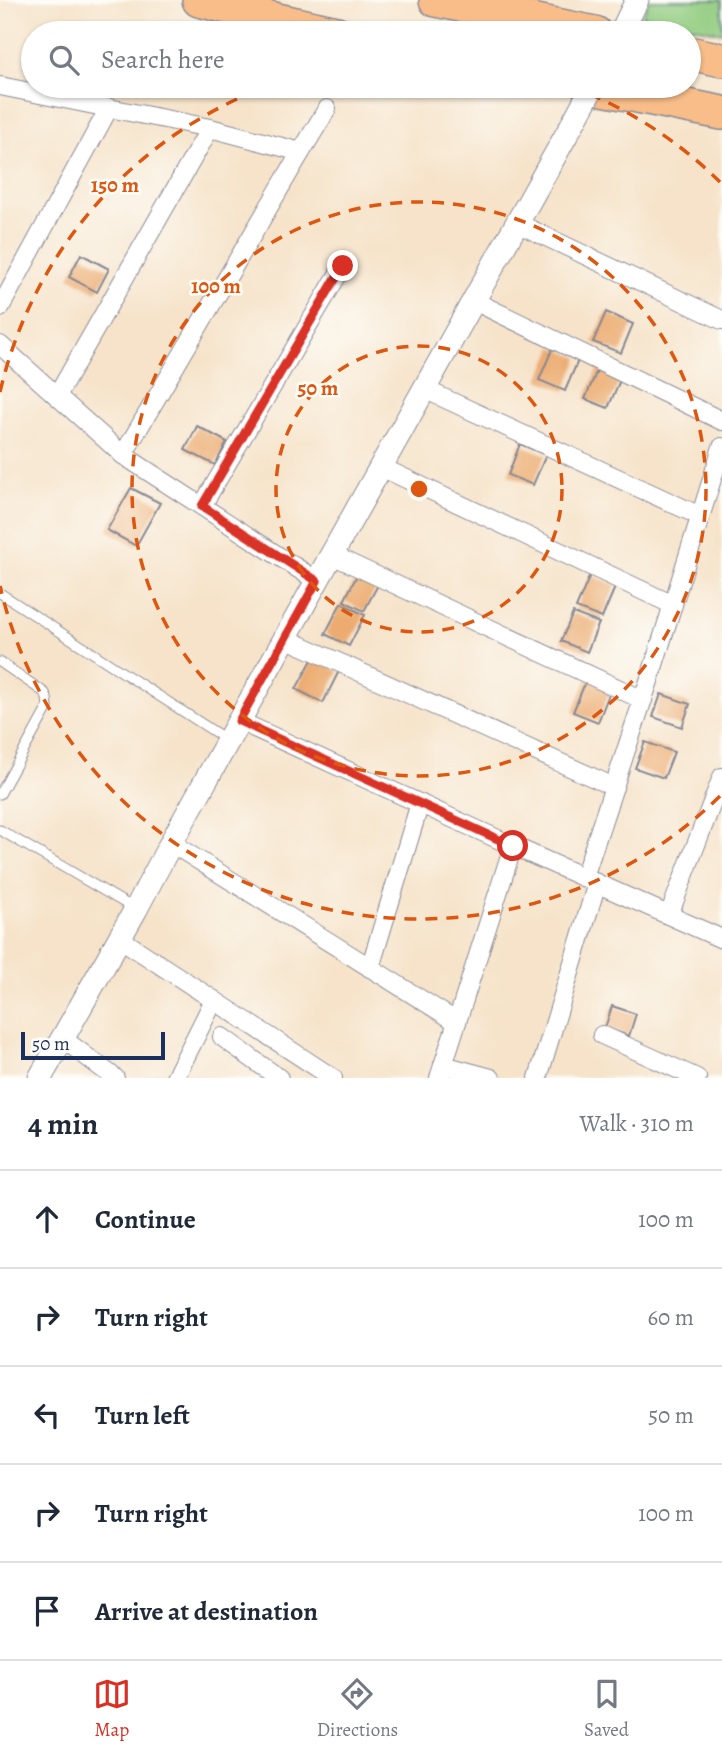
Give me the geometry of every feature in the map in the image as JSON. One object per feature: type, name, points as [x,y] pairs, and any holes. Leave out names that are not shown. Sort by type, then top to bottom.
[{"type":"highway","points":[[198,0],[283,21]]},
{"type":"highway","points":[[436,0],[537,21]]},
{"type":"highway","points":[[701,56],[722,60]]},
{"type":"highway","points":[[649,98],[722,113]]},
{"type":"street","points":[[0,86],[21,90]]},
{"type":"street","points":[[59,98],[210,128],[301,152]]},
{"type":"street","points":[[40,1078],[585,98]]},
{"type":"street","points":[[0,308],[109,108]]},
{"type":"street","points":[[123,455],[327,108]]},
{"type":"street","points":[[57,396],[210,128]]},
{"type":"street","points":[[517,223],[722,320]]},
{"type":"street","points":[[202,506],[343,266]]},
{"type":"street","points":[[474,301],[722,421]]},
{"type":"street","points":[[0,345],[123,455],[317,581]]},
{"type":"street","points":[[424,389],[700,516]]},
{"type":"street","points":[[538,1078],[614,787],[722,447]]},
{"type":"street","points":[[381,467],[673,605]]},
{"type":"street","points":[[332,555],[643,700]]},
{"type":"street","points":[[285,638],[614,787]]},
{"type":"street","points":[[234,731],[420,803],[722,939]]},
{"type":"street","points":[[669,915],[722,777]]},
{"type":"street","points":[[370,968],[420,803]]},
{"type":"street","points":[[171,843],[457,1021]]},
{"type":"street","points":[[491,1078],[441,1072],[513,846]]},
{"type":"street","points":[[119,938],[333,1078]]},
{"type":"street","points":[[175,1078],[214,1000]]},
{"type":"street","points":[[602,1035],[696,1078]]},
{"type":"street","points":[[222,1037],[279,1078]]},
{"type":"street","points":[[62,1038],[115,1078]]},
{"type":"lane","points":[[0,593],[234,731]]},
{"type":"lane","points":[[0,662],[45,693],[48,707],[0,794]]},
{"type":"lane","points":[[0,830],[136,909]]},
{"type":"green space","points":[[649,0],[722,0],[722,33],[701,29],[701,21],[666,21],[642,16]]},
{"type":"building","points":[[81,254],[109,269],[97,292],[69,277]]},
{"type":"building","points":[[606,312],[633,324],[621,353],[593,342]]},
{"type":"building","points":[[553,347],[579,358],[565,391],[539,380]]},
{"type":"building","points":[[598,368],[621,378],[608,408],[585,399]]},
{"type":"building","points":[[197,426],[227,442],[215,465],[185,450]]},
{"type":"building","points":[[520,444],[546,455],[533,485],[508,475]]},
{"type":"building","points":[[131,488],[160,503],[136,546],[107,530]]},
{"type":"building","points":[[358,573],[379,583],[364,611],[344,601]]},
{"type":"building","points":[[590,575],[616,585],[602,618],[576,608]]},
{"type":"building","points":[[341,603],[365,615],[349,646],[325,634]]},
{"type":"building","points":[[573,613],[599,623],[587,652],[561,641]]},
{"type":"building","points":[[313,658],[339,671],[323,703],[296,689]]},
{"type":"building","points":[[587,678],[611,689],[598,722],[573,712]]},
{"type":"building","points":[[661,694],[690,704],[682,727],[653,717]]},
{"type":"building","points":[[645,742],[674,752],[664,778],[635,768]]},
{"type":"building","points":[[612,1006],[636,1014],[629,1036],[605,1028]]},
{"type":"route","points":[[343,266],[202,506],[317,581],[239,721],[513,846]]}]
